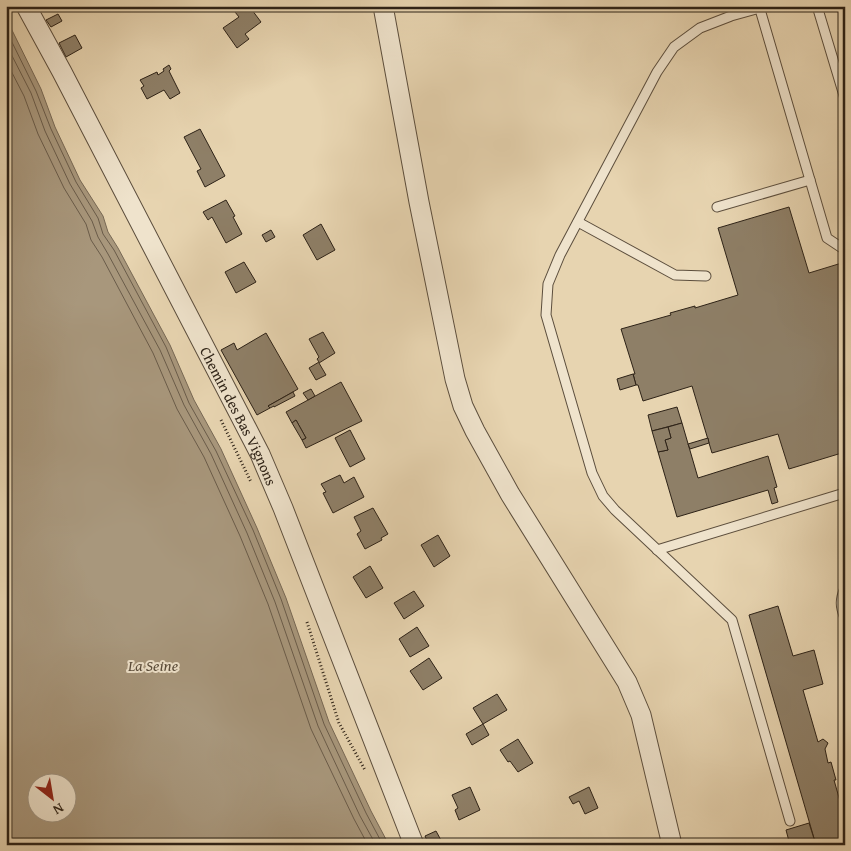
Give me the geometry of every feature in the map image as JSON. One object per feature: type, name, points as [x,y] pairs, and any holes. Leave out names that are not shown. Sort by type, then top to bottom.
[{"type":"street","name":"Chemin des Bas Vignons","points":[[26,6],[67,81],[260,454],[283,508],[414,845]]},
{"type":"street","points":[[383,6],[419,202],[455,379],[464,406],[475,431],[510,494],[627,682],[641,715],[672,845]]},
{"type":"lane","points":[[817,6],[845,99]]},
{"type":"lane","points":[[790,821],[732,620],[615,510],[603,496],[592,473],[546,315],[548,284],[560,255],[657,72],[674,47],[700,28],[762,7],[827,238],[842,248],[845,247]]},
{"type":"lane","points":[[717,207],[810,180]]},
{"type":"lane","points":[[578,222],[675,275],[706,276]]},
{"type":"lane","points":[[657,550],[845,492]]},
{"type":"lane","points":[[845,588],[841,600],[841,610],[845,618]]},
{"type":"path","points":[[219,417],[252,484]]},
{"type":"path","points":[[306,621],[339,723],[366,772]]},
{"type":"water","name":"La Seine","points":[[6,18],[41,89],[55,127],[80,180],[103,216],[108,232],[170,345],[194,400],[221,449],[286,598],[329,722],[389,845],[6,845]]},
{"type":"building","points":[[243,6],[249,6],[261,22],[245,34],[249,39],[237,48],[223,28],[239,17],[235,12]]},
{"type":"building","points":[[58,14],[62,21],[51,27],[46,20]]},
{"type":"building","points":[[75,35],[82,48],[66,57],[59,43]]},
{"type":"building","points":[[169,65],[171,69],[169,71],[180,93],[170,99],[164,90],[147,99],[141,88],[144,86],[140,80],[157,72],[158,75]]},
{"type":"building","points":[[200,129],[225,176],[205,187],[197,171],[201,169],[184,137]]},
{"type":"building","points":[[226,200],[242,234],[226,243],[212,217],[208,220],[203,212]]},
{"type":"building","points":[[789,207],[809,273],[845,262],[845,452],[789,469],[778,434],[712,453],[692,386],[643,401],[638,385],[636,385],[633,374],[635,374],[621,329],[671,315],[670,313],[695,306],[695,308],[738,295],[718,228]]},
{"type":"building","points":[[321,224],[335,250],[317,260],[303,235]]},
{"type":"building","points":[[271,230],[275,237],[266,242],[262,235]]},
{"type":"building","points":[[244,262],[256,282],[236,293],[225,272]]},
{"type":"building","points":[[323,332],[335,353],[319,363],[326,375],[316,380],[309,368],[319,362],[317,359],[319,357],[309,339]]},
{"type":"building","points":[[266,333],[298,389],[268,406],[270,408],[257,415],[221,350],[234,343],[237,350]]},
{"type":"building","points":[[633,374],[636,385],[620,390],[617,379]]},
{"type":"building","points":[[341,382],[362,421],[306,448],[302,440],[306,438],[296,420],[292,423],[286,412]]},
{"type":"building","points":[[311,389],[315,396],[308,400],[303,393]]},
{"type":"building","points":[[293,392],[295,396],[274,407],[270,408],[268,406]]},
{"type":"building","points":[[677,407],[682,423],[652,431],[648,415]]},
{"type":"building","points":[[296,420],[306,438],[302,440],[292,423]]},
{"type":"building","points":[[682,423],[698,478],[768,456],[777,487],[774,488],[778,502],[772,504],[768,490],[677,517],[658,452],[668,450],[665,440],[671,438],[668,427]]},
{"type":"building","points":[[668,427],[671,438],[665,440],[668,450],[658,452],[652,431]]},
{"type":"building","points":[[350,430],[365,459],[350,467],[335,438]]},
{"type":"building","points":[[708,438],[709,443],[690,449],[688,444]]},
{"type":"building","points":[[340,475],[344,483],[354,477],[364,497],[333,513],[323,493],[326,492],[321,484]]},
{"type":"building","points":[[373,508],[388,534],[381,538],[382,540],[365,549],[357,534],[361,531],[354,517]]},
{"type":"building","points":[[438,535],[450,556],[434,567],[421,545]]},
{"type":"building","points":[[370,566],[383,588],[366,598],[353,577]]},
{"type":"building","points":[[414,591],[424,606],[404,619],[394,603]]},
{"type":"building","points":[[778,606],[793,656],[814,650],[823,684],[803,690],[818,742],[823,739],[828,743],[825,749],[828,763],[831,762],[845,819],[845,840],[831,845],[816,845],[749,615]]},
{"type":"building","points":[[417,627],[429,646],[410,657],[399,639]]},
{"type":"building","points":[[429,658],[442,678],[423,690],[410,671]]},
{"type":"building","points":[[497,694],[507,710],[483,724],[473,708]]},
{"type":"building","points":[[483,724],[489,735],[472,745],[466,734]]},
{"type":"building","points":[[518,739],[533,763],[518,772],[500,750]]},
{"type":"building","points":[[470,787],[480,810],[459,820],[455,810],[458,808],[452,795]]},
{"type":"building","points":[[589,787],[598,808],[585,814],[579,801],[573,804],[569,797]]},
{"type":"building","points":[[809,823],[816,845],[790,845],[786,830]]},
{"type":"building","points":[[436,831],[442,842],[437,845],[429,845],[425,836]]}]
